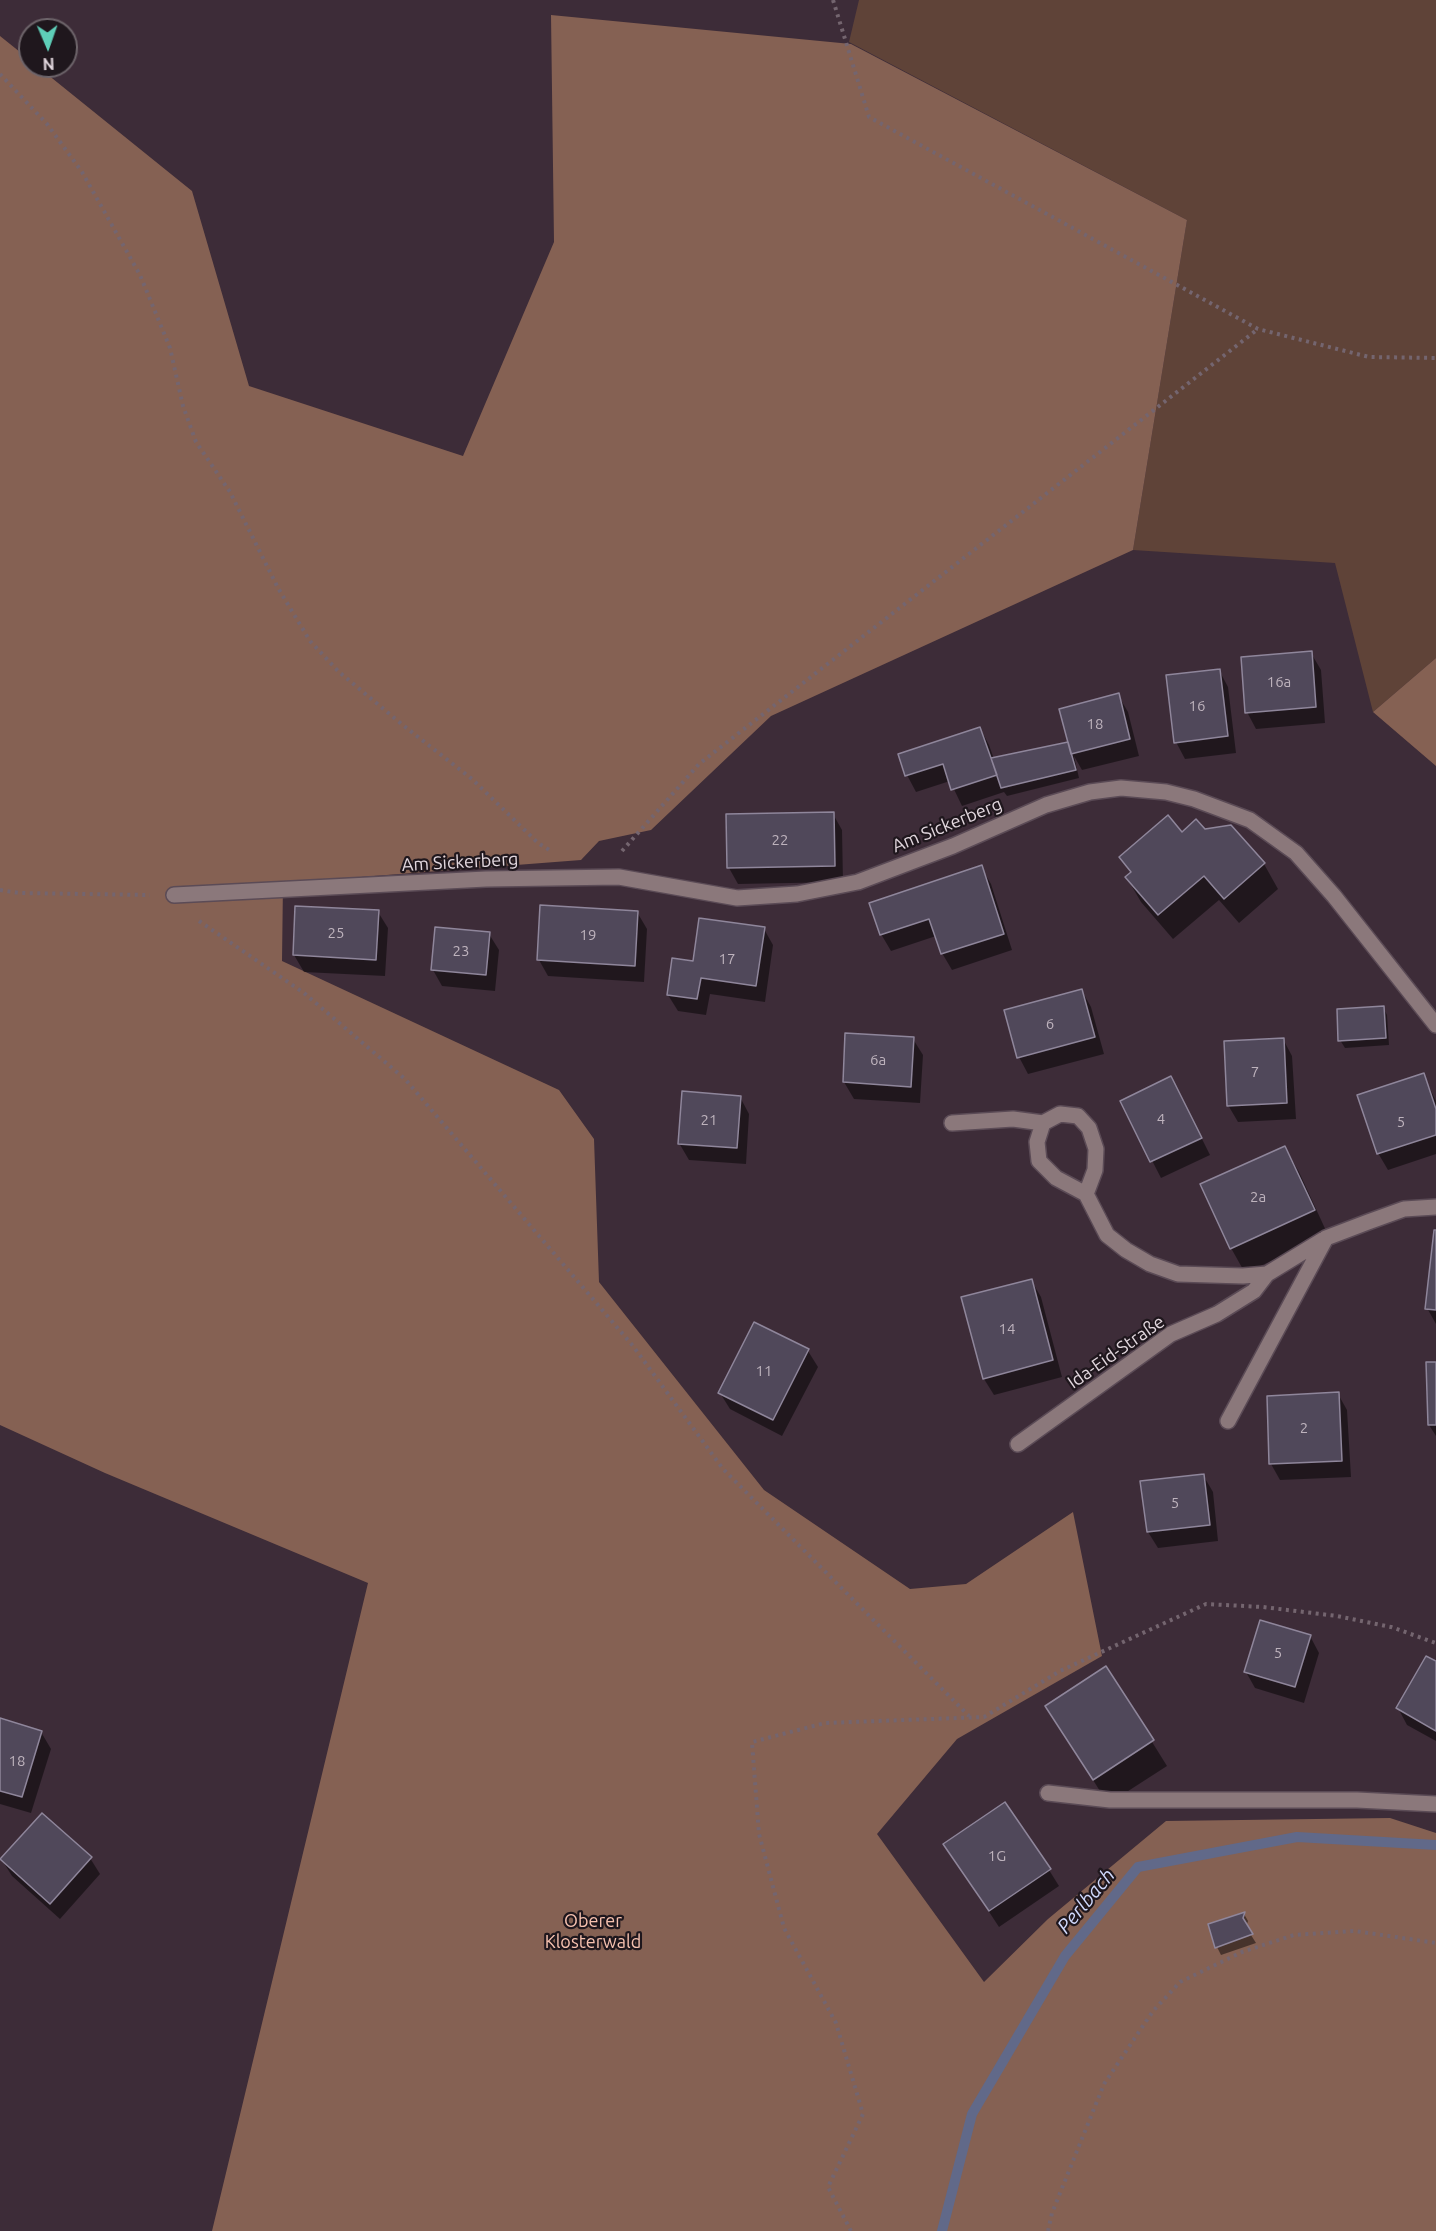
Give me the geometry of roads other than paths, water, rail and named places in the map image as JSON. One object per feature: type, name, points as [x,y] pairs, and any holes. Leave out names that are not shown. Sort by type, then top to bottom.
[{"type":"street","name":"Am Sickerberg","points":[[174,895],[486,879],[619,877],[737,898],[797,894],[858,882],[953,846],[1046,805],[1090,792],[1121,788],[1166,792],[1194,799],[1250,820],[1296,853],[1334,896],[1436,1025]]},
{"type":"street","points":[[952,1123],[1012,1119],[1043,1123],[1060,1114],[1078,1116],[1089,1128],[1096,1149],[1095,1170],[1086,1194],[1056,1178],[1039,1161],[1036,1142],[1043,1123]]},
{"type":"street","name":"Ida-Eid-Straße","points":[[1086,1194],[1107,1235],[1126,1250],[1150,1264],[1178,1274],[1243,1276],[1267,1274]]},
{"type":"street","name":"Ida-Eid-Straße","points":[[1018,1444],[1171,1334],[1217,1314],[1254,1291],[1267,1274],[1326,1238],[1404,1209],[1436,1207]]},
{"type":"street","points":[[1228,1421],[1326,1238]]},
{"type":"street","points":[[1048,1793],[1110,1800],[1357,1800],[1436,1804]]},
{"type":"waterway","name":"Perlbach","points":[[942,2231],[972,2114],[1065,1956],[1138,1867],[1297,1837],[1436,1845]]},
{"type":"park label","name":"Oberer Klosterwald","points":[[593,1931]]}]
